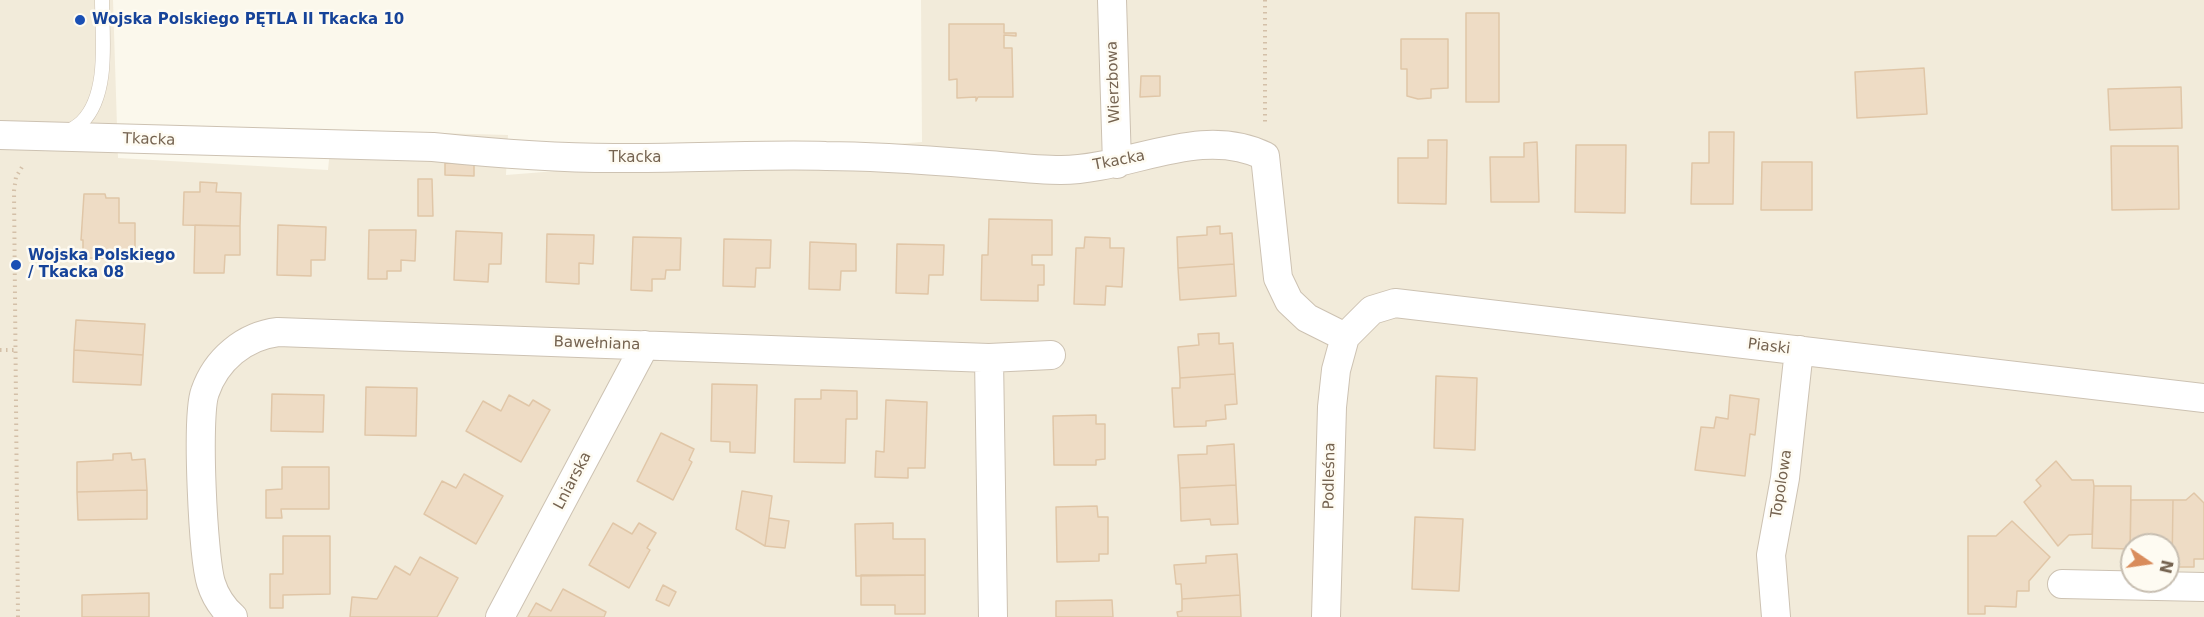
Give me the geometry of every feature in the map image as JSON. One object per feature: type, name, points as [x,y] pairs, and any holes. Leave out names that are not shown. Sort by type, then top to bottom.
[{"type":"street","name":"Wierzbowa","points":[[1112,0],[1116,164]]},
{"type":"street","name":"Tkacka","points":[[13,135],[433,147],[481,152],[610,158],[802,156],[900,158],[1063,170],[1116,164],[1202,145],[1250,148],[1265,156]]},
{"type":"street","points":[[1265,156],[1278,278],[1289,301],[1307,318],[1345,337]]},
{"type":"street","name":"Piaski","points":[[1345,337],[1372,310],[1395,303],[2204,398]]},
{"type":"street","name":"Bawełniana","points":[[233,617],[218,599],[211,584],[207,563],[202,401],[216,369],[234,349],[257,336],[278,332],[989,358],[1051,355]]},
{"type":"street","name":"Podleśna","points":[[1326,617],[1332,407],[1336,370],[1345,337]]},
{"type":"street","name":"Lniarska","points":[[500,617],[645,345]]},
{"type":"street","name":"Topolowa","points":[[1776,617],[1771,555],[1785,477],[1799,350]]},
{"type":"street","points":[[989,358],[993,617]]},
{"type":"street","points":[[2062,584],[2204,586]]},
{"type":"lane","points":[[60,138],[82,122],[98,95],[101,78],[102,0]]},
{"type":"path","points":[[1265,0],[1265,156]]},
{"type":"path","points":[[13,135],[28,162],[20,169],[16,177],[14,191],[18,617]]},
{"type":"path","points":[[0,350],[16,350]]},
{"type":"shaded area","points":[[0,0],[113,0],[118,158],[328,170],[332,130],[508,135],[506,175],[922,142],[921,0],[2204,0],[2204,617],[0,617]]},
{"type":"building","points":[[1466,13],[1499,13],[1499,102],[1466,102]]},
{"type":"building","points":[[949,24],[1004,24],[1004,33],[1016,33],[1016,36],[1004,35],[1004,48],[1012,48],[1013,97],[978,97],[976,101],[976,97],[957,98],[957,79],[949,80]]},
{"type":"building","points":[[1401,39],[1448,39],[1448,88],[1431,89],[1431,98],[1418,99],[1407,96],[1407,69],[1401,69]]},
{"type":"building","points":[[1924,68],[1927,114],[1857,118],[1855,72]]},
{"type":"building","points":[[1141,76],[1160,76],[1160,96],[1140,97]]},
{"type":"building","points":[[2181,87],[2182,128],[2110,130],[2108,89]]},
{"type":"building","points":[[1709,132],[1734,132],[1733,204],[1691,204],[1692,163],[1709,163]]},
{"type":"building","points":[[1428,140],[1447,140],[1446,204],[1398,203],[1398,158],[1428,158]]},
{"type":"building","points":[[1537,142],[1539,202],[1491,202],[1490,157],[1524,157],[1524,143]]},
{"type":"building","points":[[1576,145],[1626,145],[1625,213],[1575,212]]},
{"type":"building","points":[[2111,146],[2178,146],[2179,209],[2112,210]]},
{"type":"building","points":[[1762,162],[1812,162],[1812,210],[1761,210]]},
{"type":"building","points":[[445,163],[474,164],[474,176],[445,175]]},
{"type":"building","points":[[418,179],[432,179],[433,216],[418,216]]},
{"type":"building","points":[[200,182],[217,183],[216,192],[241,193],[240,226],[183,225],[184,192],[200,192]]},
{"type":"building","points":[[84,194],[105,194],[106,198],[119,198],[119,223],[135,223],[135,258],[83,258],[83,240],[81,240]]},
{"type":"building","points":[[989,219],[1052,220],[1052,255],[1032,255],[1032,265],[1044,265],[1044,285],[1038,285],[1038,301],[981,300],[982,255],[988,255]]},
{"type":"building","points":[[195,225],[240,226],[240,255],[225,255],[224,273],[194,273]]},
{"type":"building","points":[[278,225],[326,227],[325,260],[311,260],[311,276],[277,275]]},
{"type":"building","points":[[1220,226],[1220,234],[1232,233],[1234,264],[1178,268],[1177,237],[1207,235],[1207,227]]},
{"type":"building","points":[[369,230],[416,230],[415,261],[401,260],[401,271],[387,271],[387,279],[368,279]]},
{"type":"building","points":[[456,231],[502,233],[501,264],[489,264],[488,282],[454,280]]},
{"type":"building","points":[[547,234],[594,235],[593,264],[579,263],[579,284],[546,282]]},
{"type":"building","points":[[633,237],[681,238],[680,270],[666,270],[665,279],[652,279],[652,291],[631,290]]},
{"type":"building","points":[[1085,237],[1110,238],[1110,248],[1124,248],[1122,287],[1106,286],[1105,305],[1074,304],[1076,248],[1084,248]]},
{"type":"building","points":[[724,239],[771,240],[770,268],[756,268],[755,287],[723,286]]},
{"type":"building","points":[[810,242],[856,244],[856,271],[841,271],[840,290],[809,289]]},
{"type":"building","points":[[897,244],[944,245],[943,275],[929,275],[928,294],[896,293]]},
{"type":"building","points":[[1234,264],[1236,296],[1180,300],[1178,268]]},
{"type":"building","points":[[76,320],[145,324],[143,355],[74,350]]},
{"type":"building","points":[[1219,333],[1219,344],[1233,343],[1235,374],[1180,378],[1178,347],[1199,345],[1198,334]]},
{"type":"building","points":[[74,350],[143,355],[141,385],[73,382]]},
{"type":"building","points":[[1235,374],[1237,404],[1225,405],[1226,419],[1206,421],[1206,426],[1174,427],[1172,388],[1180,388],[1180,378]]},
{"type":"building","points":[[1436,376],[1477,378],[1475,450],[1434,448]]},
{"type":"building","points":[[712,384],[757,385],[755,453],[730,452],[730,442],[711,441]]},
{"type":"building","points":[[366,387],[417,388],[416,436],[365,435]]},
{"type":"building","points":[[821,390],[857,391],[857,419],[846,419],[845,463],[794,462],[795,399],[821,399]]},
{"type":"building","points":[[272,394],[324,395],[323,432],[271,431]]},
{"type":"building","points":[[509,395],[529,406],[533,400],[550,410],[521,462],[466,431],[483,401],[501,411]]},
{"type":"building","points":[[1730,395],[1759,399],[1755,435],[1750,434],[1745,476],[1695,470],[1701,427],[1714,428],[1716,417],[1728,419]]},
{"type":"building","points":[[886,400],[927,402],[925,468],[908,468],[908,478],[875,477],[876,451],[884,452]]},
{"type":"building","points":[[1096,415],[1096,424],[1105,424],[1105,459],[1096,460],[1096,465],[1054,465],[1053,416]]},
{"type":"building","points":[[661,433],[694,449],[689,460],[692,462],[673,500],[637,481]]},
{"type":"building","points":[[1234,444],[1236,485],[1180,488],[1178,455],[1207,454],[1207,446]]},
{"type":"building","points":[[131,453],[132,460],[145,459],[147,490],[77,492],[77,462],[113,460],[113,454]]},
{"type":"building","points":[[2056,461],[2072,480],[2093,480],[2094,486],[2092,534],[2069,535],[2058,546],[2024,502],[2041,486],[2036,480]]},
{"type":"building","points":[[282,467],[329,467],[329,509],[281,509],[282,518],[266,518],[266,490],[282,489]]},
{"type":"building","points":[[464,474],[503,496],[476,544],[424,514],[442,481],[456,488]]},
{"type":"building","points":[[1236,485],[1238,524],[1211,525],[1210,519],[1181,521],[1180,488]]},
{"type":"building","points":[[2094,486],[2131,486],[2130,533],[2120,533],[2120,549],[2092,548]]},
{"type":"building","points":[[147,490],[147,519],[78,520],[77,492]]},
{"type":"building","points":[[742,491],[772,496],[765,546],[736,529]]},
{"type":"building","points":[[2194,493],[2204,503],[2204,559],[2194,559],[2194,567],[2180,567],[2180,533],[2173,533],[2173,500],[2186,500]]},
{"type":"building","points":[[2131,500],[2173,500],[2173,533],[2130,533]]},
{"type":"building","points":[[1097,506],[1098,517],[1108,517],[1108,554],[1099,554],[1099,561],[1057,562],[1056,507]]},
{"type":"building","points":[[1415,517],[1463,519],[1459,591],[1412,589]]},
{"type":"building","points":[[769,518],[789,521],[785,548],[765,546]]},
{"type":"building","points":[[2012,521],[2050,557],[2029,581],[2029,591],[2017,591],[2016,607],[1985,606],[1985,614],[1968,614],[1968,536],[1996,536]]},
{"type":"building","points":[[613,523],[632,534],[639,523],[656,533],[647,548],[650,550],[629,588],[589,565]]},
{"type":"building","points":[[893,523],[893,539],[925,539],[925,575],[856,576],[855,524]]},
{"type":"building","points":[[283,536],[330,536],[330,594],[283,595],[283,608],[270,608],[270,574],[283,574]]},
{"type":"building","points":[[1237,554],[1240,595],[1182,599],[1181,584],[1176,584],[1174,565],[1206,563],[1206,556]]},
{"type":"building","points":[[420,557],[458,578],[437,617],[350,617],[352,597],[377,599],[395,566],[410,575]]},
{"type":"building","points":[[861,575],[925,575],[925,614],[895,614],[895,605],[861,605]]},
{"type":"building","points":[[663,585],[676,592],[669,606],[656,600]]},
{"type":"building","points":[[563,589],[606,612],[604,617],[528,617],[536,603],[551,611]]},
{"type":"building","points":[[149,593],[149,617],[82,617],[82,595]]},
{"type":"building","points":[[1240,595],[1241,617],[1178,617],[1177,612],[1182,611],[1182,599]]},
{"type":"building","points":[[1112,600],[1113,617],[1056,617],[1056,601]]},
{"type":"place","name":"Wojska Polskiego PĘTLA II Tkacka 10","points":[[80,20]]},
{"type":"place","name":"Wojska Polskiego / Tkacka 08","points":[[16,265]]}]
